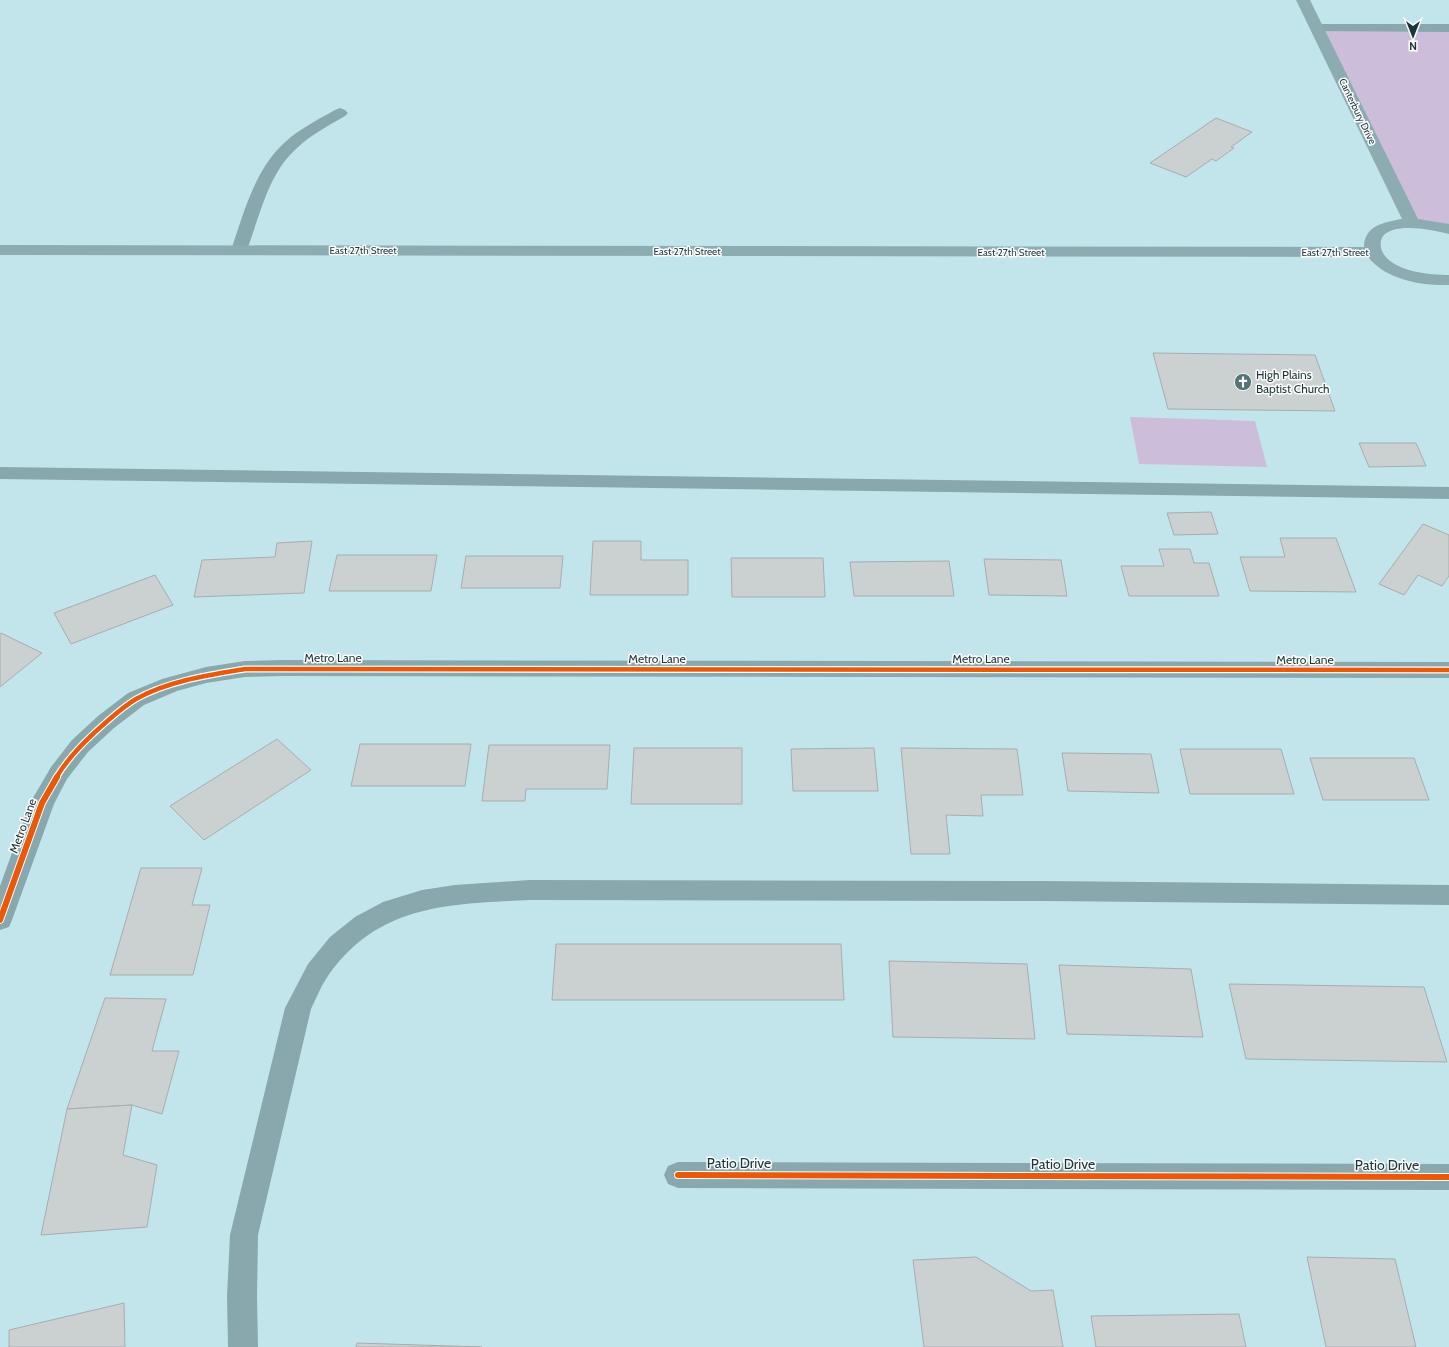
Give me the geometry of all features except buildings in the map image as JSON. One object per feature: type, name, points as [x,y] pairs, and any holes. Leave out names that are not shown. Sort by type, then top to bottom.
[{"type":"main road","name":"Canterbury Drive","points":[[1303,0],[1412,222]]},
{"type":"main road","points":[[1447,285],[1395,270],[1384,263],[1374,252],[1372,245],[1374,236],[1382,229],[1395,224],[1412,222],[1449,229]]},
{"type":"main road","name":"East 27th Street","points":[[0,250],[1374,252]]},
{"type":"street","points":[[1317,28],[1449,28]]},
{"type":"street","points":[[239,250],[267,177],[284,152],[316,126],[340,113]]},
{"type":"street","points":[[0,473],[1449,493]]},
{"type":"street","name":"Metro Lane","points":[[0,920],[42,802],[59,773],[80,746],[106,722],[136,699],[170,686],[206,675],[245,669],[283,668],[1449,670]]},
{"type":"street","points":[[243,1347],[242,1296],[244,1235],[298,1008],[314,975],[333,948],[345,936],[373,917],[409,902],[455,894],[529,890],[1045,891],[1449,895]]},
{"type":"street","name":"Patio Drive","points":[[678,1175],[1449,1178]]},
{"type":"shaded area","points":[[1317,28],[1449,28],[1449,229],[1412,223]]},
{"type":"shaded area","points":[[1130,417],[1255,421],[1267,467],[1139,464]]},
{"type":"cycle path","points":[[0,920],[42,803],[59,773],[80,746],[106,722],[136,699],[170,685],[206,675],[245,669],[283,668],[1449,670]]},
{"type":"cycle path","points":[[678,1175],[1449,1177]]},
{"type":"place","name":"High Plains Baptist Church","points":[[1243,382]]}]
